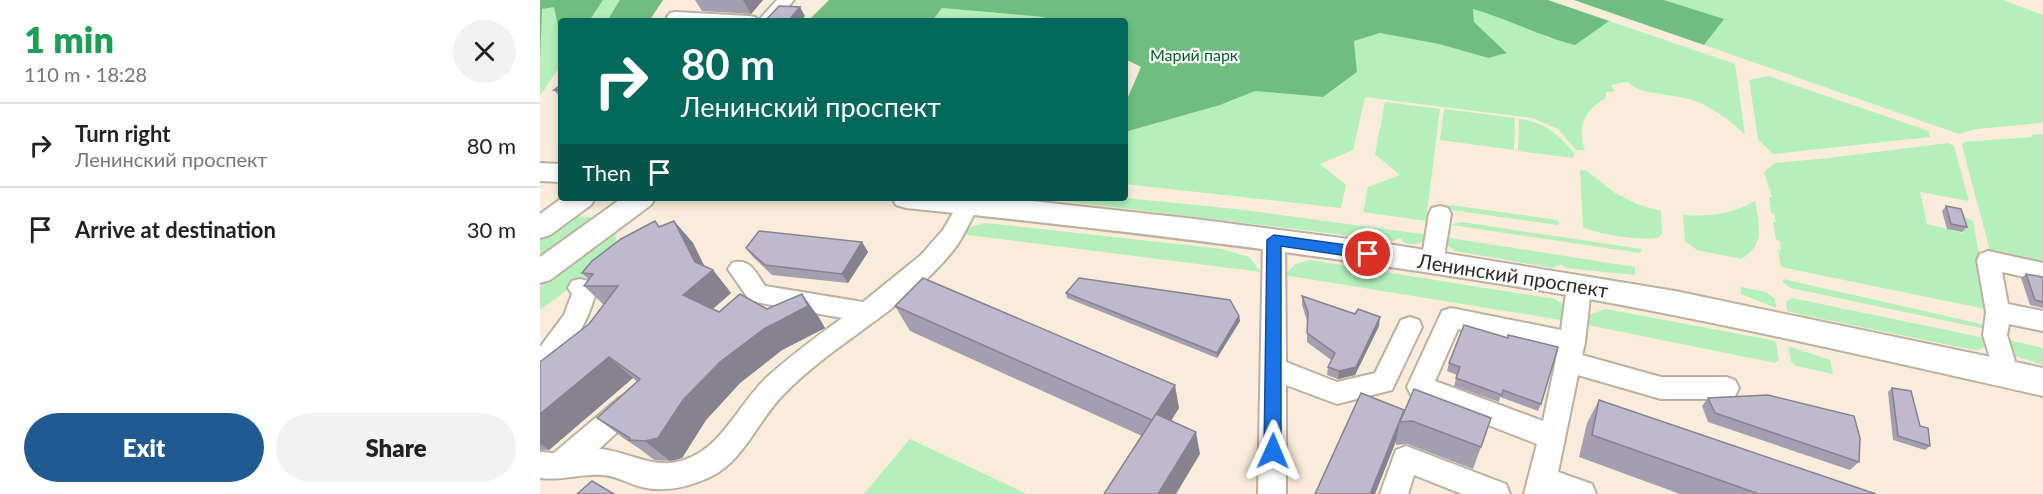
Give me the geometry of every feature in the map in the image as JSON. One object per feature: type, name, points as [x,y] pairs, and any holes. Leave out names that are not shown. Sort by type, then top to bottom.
[{"type":"main road","points":[[540,172],[558,173]]},
{"type":"main road","points":[[540,228],[577,201]]},
{"type":"main road","points":[[540,272],[637,201]]},
{"type":"main road","name":"Ленинский проспект","points":[[941,201],[969,204],[999,202],[1274,240],[1579,286],[1745,318],[2043,382]]},
{"type":"street","points":[[770,18],[786,0]]},
{"type":"street","points":[[676,17],[694,18]]},
{"type":"street","points":[[550,465],[604,462],[648,475],[665,475],[688,472],[706,465],[722,454],[738,430],[780,381],[811,353],[869,313],[949,239],[969,204]]},
{"type":"street","points":[[1432,263],[1440,214]]},
{"type":"street","points":[[1272,494],[1274,240]]},
{"type":"street","points":[[2006,374],[1995,335],[1998,312],[1988,260],[2043,272]]},
{"type":"street","points":[[740,269],[758,294],[869,313]]},
{"type":"street","points":[[1579,286],[1571,352],[1540,487],[1582,494]]},
{"type":"street","points":[[540,364],[562,338],[582,302],[585,292],[580,288]]},
{"type":"street","points":[[1998,312],[2043,321]]},
{"type":"street","points":[[1552,437],[1420,387],[1451,318],[1571,352],[1661,388],[1726,388]]},
{"type":"street","points":[[1274,369],[1337,393],[1383,382],[1410,327]]},
{"type":"street","points":[[550,465],[637,398]]},
{"type":"street","points":[[1394,494],[1406,459],[1497,494]]},
{"type":"green space","points":[[540,0],[663,0],[651,18],[558,18],[558,69],[540,96]]},
{"type":"green space","points":[[540,0],[603,0],[591,18],[558,18],[558,26],[554,7],[542,9],[540,62]]},
{"type":"green space","points":[[620,0],[663,0],[651,18],[609,18]]},
{"type":"green space","name":"Марий парк","points":[[829,0],[1548,0],[1609,21],[1575,45],[1473,9],[1474,22],[1507,53],[1488,58],[1439,44],[1380,33],[1354,41],[1357,72],[1323,97],[1255,91],[1220,105],[1128,131],[1128,97],[1141,67],[1128,60],[1128,18],[1045,18],[942,8],[934,18],[811,18]]},
{"type":"green space","points":[[1548,0],[1735,64],[1745,135],[1734,124],[1709,107],[1687,99],[1649,92],[1628,82],[1611,85],[1615,91],[1606,92],[1606,98],[1599,102],[1584,119],[1582,142],[1585,150],[1576,150],[1558,129],[1533,118],[1365,97],[1353,150],[1320,164],[1346,185],[1341,208],[1128,184],[1128,131],[1220,105],[1255,91],[1323,97],[1357,72],[1354,41],[1380,33],[1439,44],[1488,58],[1507,52],[1474,22],[1472,9],[1511,20],[1549,38],[1608,21]]},
{"type":"green space","points":[[1574,0],[1664,0],[1724,19],[1704,45]]},
{"type":"green space","points":[[1664,0],[2003,0],[2043,15],[2043,123],[1976,129],[1959,134],[1704,45],[1723,19]]},
{"type":"green space","points":[[942,8],[1045,18],[934,18]]},
{"type":"green space","points":[[1768,76],[1929,131],[1930,137],[1773,154],[1758,139],[1749,80]]},
{"type":"green space","points":[[1385,102],[1440,109],[1426,221],[1363,212],[1368,187],[1400,175],[1375,154]]},
{"type":"green space","points":[[1444,109],[1515,118],[1514,150],[1440,140]]},
{"type":"green space","points":[[1519,119],[1536,123],[1550,130],[1574,153],[1574,158],[1518,151]]},
{"type":"green space","points":[[2043,134],[2043,265],[1991,254],[1962,146],[1964,142],[2032,137],[2031,135]]},
{"type":"green space","points":[[1948,143],[1954,146],[1969,201],[1920,192],[1927,224],[1963,233],[1960,214],[1973,221],[1990,310],[1781,267],[1778,250],[1781,250],[1780,241],[1776,240],[1773,222],[1776,222],[1774,214],[1771,213],[1769,197],[1772,197],[1764,172],[1775,163]]},
{"type":"green space","points":[[1580,170],[1587,171],[1615,193],[1639,205],[1661,211],[1662,233],[1659,237],[1643,239],[1620,236],[1583,227]]},
{"type":"green space","points":[[1128,198],[1236,209],[1429,235],[1421,242],[1412,244],[1405,243],[1400,238],[1393,241],[1064,201],[1128,201]]},
{"type":"green space","points":[[1755,201],[1759,234],[1754,247],[1741,259],[1697,250],[1685,241],[1683,215],[1720,214]]},
{"type":"green space","points":[[1451,205],[1557,220],[1560,223],[1557,225],[1451,210],[1449,207]]},
{"type":"green space","points":[[571,216],[603,218],[540,263],[540,238]]},
{"type":"green space","points":[[1461,222],[1642,249],[1640,253],[1451,225]]},
{"type":"green space","points":[[986,223],[1222,249],[1249,257],[1261,272],[961,234],[967,228]]},
{"type":"green space","points":[[615,231],[618,252],[540,310],[540,286]]},
{"type":"green space","points":[[1444,237],[1635,267],[1635,275],[1566,268],[1561,264],[1553,268],[1455,251],[1446,244]]},
{"type":"green space","points":[[1310,260],[1555,299],[1562,304],[1567,321],[1284,275],[1296,264]]},
{"type":"green space","points":[[1783,279],[1981,324],[1985,329],[1791,288],[1783,282]]},
{"type":"green space","points":[[1741,287],[1766,292],[1775,299],[1776,308],[1741,294]]},
{"type":"green space","points":[[1792,298],[1985,338],[1986,345],[1979,350],[1969,349],[1787,311],[1786,302]]},
{"type":"green space","points":[[1606,309],[1771,340],[1776,342],[1779,360],[1775,363],[1583,324],[1591,314]]},
{"type":"green space","points":[[2009,340],[2043,348],[2043,365],[2015,356]]},
{"type":"green space","points":[[1788,346],[1830,360],[1833,374],[1796,366],[1791,361]]},
{"type":"green space","points":[[910,439],[1027,494],[864,494]]},
{"type":"building","points":[[779,6],[800,7],[791,18],[768,18]]},
{"type":"building","points":[[1946,206],[1961,209],[1967,227],[1951,224]]},
{"type":"building","points":[[655,221],[659,227],[674,221],[695,262],[713,270],[683,295],[719,312],[740,294],[767,309],[802,294],[808,306],[764,329],[720,362],[683,400],[658,438],[645,441],[629,440],[630,438],[597,418],[640,379],[609,357],[540,414],[540,362],[589,324],[618,286],[584,286],[593,274],[582,273],[592,261],[621,239]]},
{"type":"building","points":[[759,231],[862,242],[842,274],[765,265],[746,248]]},
{"type":"building","points":[[2026,274],[2043,277],[2043,302],[2035,300]]},
{"type":"building","points":[[923,278],[1175,385],[1152,420],[895,306]]},
{"type":"building","points":[[1079,278],[1230,300],[1239,316],[1217,353],[1066,293]]},
{"type":"building","points":[[1302,296],[1355,314],[1358,309],[1380,317],[1356,367],[1339,371],[1328,367],[1335,353],[1307,333],[1308,312]]},
{"type":"building","points":[[1464,325],[1508,338],[1508,335],[1558,347],[1541,404],[1503,390],[1502,395],[1456,378],[1460,367],[1449,363]]},
{"type":"building","points":[[1892,388],[1911,391],[1920,426],[1928,428],[1930,446],[1898,436]]},
{"type":"building","points":[[1414,389],[1491,418],[1481,447],[1412,421],[1400,422]]},
{"type":"building","points":[[1361,393],[1404,410],[1370,494],[1315,494]]},
{"type":"building","points":[[1768,395],[1854,416],[1860,438],[1859,462],[1715,413],[1708,398]]},
{"type":"building","points":[[1599,400],[1876,494],[1759,494],[1592,435]]},
{"type":"building","points":[[1156,414],[1196,432],[1158,494],[1104,494]]},
{"type":"building","points":[[592,481],[614,494],[577,494]]},
{"type":"route","points":[[1273,451],[1274,240],[1368,254]]}]
